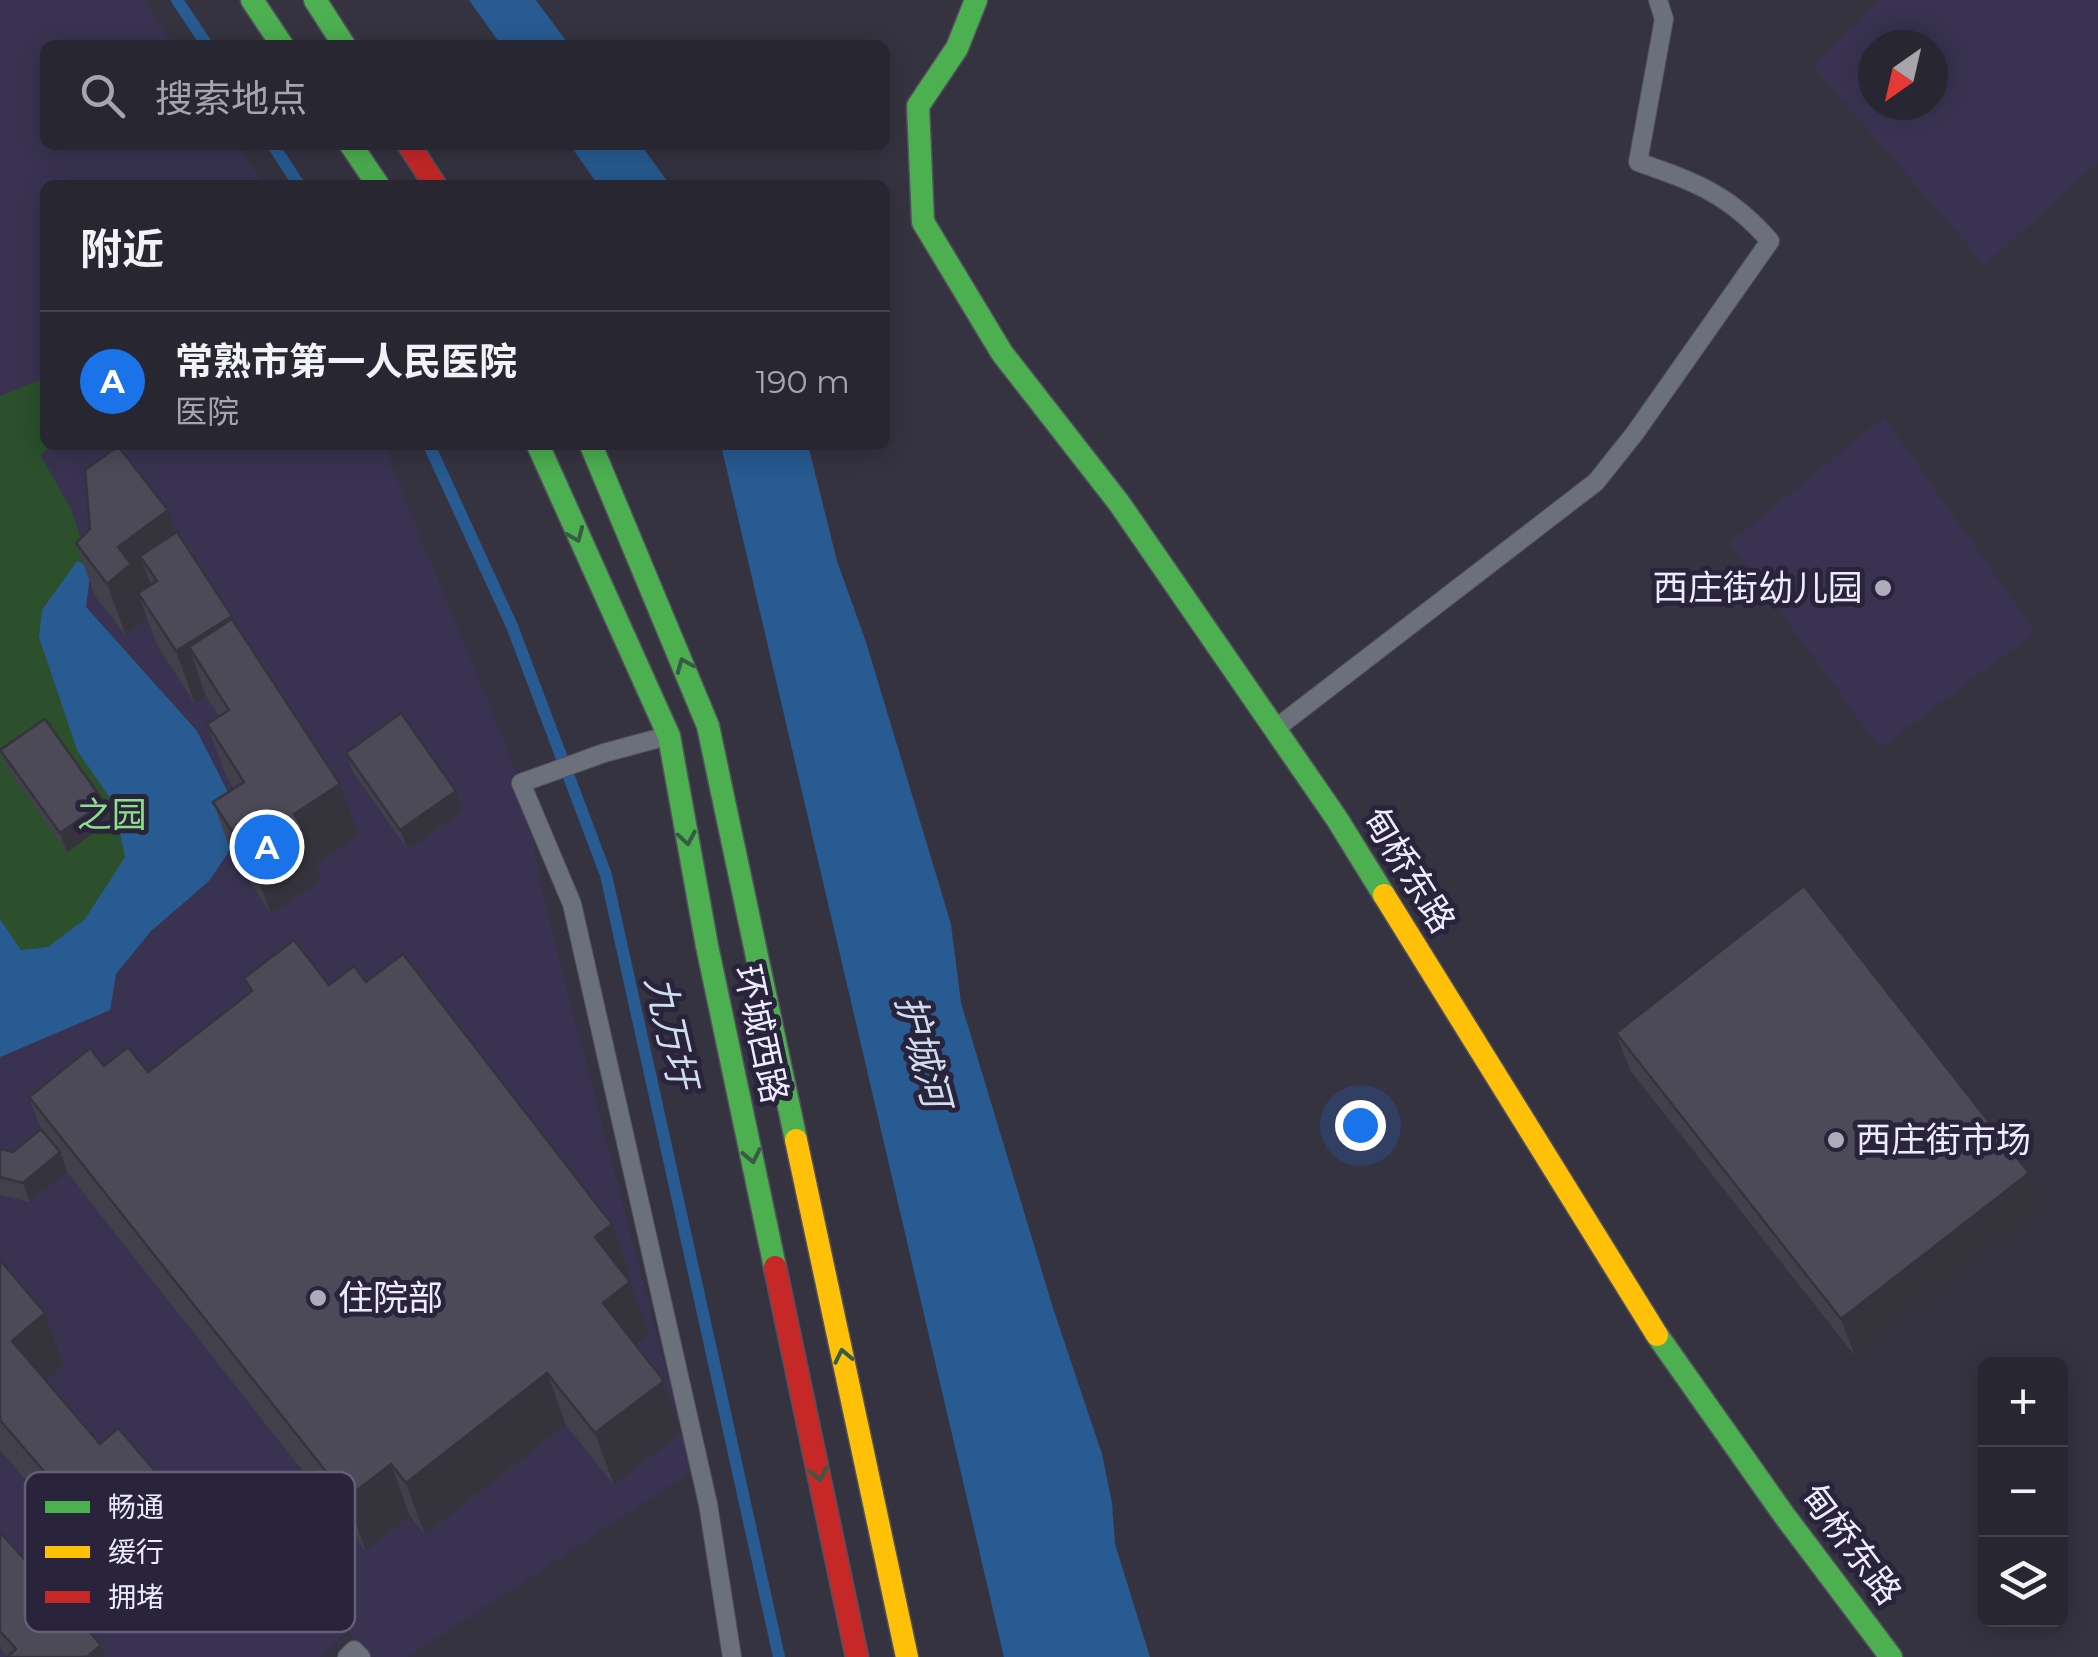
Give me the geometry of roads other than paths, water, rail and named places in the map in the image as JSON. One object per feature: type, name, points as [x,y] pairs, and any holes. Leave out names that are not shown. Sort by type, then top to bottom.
[{"type":"main road","points":[[252,0],[279,40]]},
{"type":"main road","points":[[315,0],[341,40]]},
{"type":"main road","name":"甸桥东路","points":[[976,0],[957,48],[918,106],[923,222],[1002,353],[1119,503],[1337,819],[1648,1323],[1784,1515],[1892,1657]]},
{"type":"main road","points":[[354,150],[374,180]]},
{"type":"main road","points":[[412,150],[432,180]]},
{"type":"main road","name":"环城西路","points":[[541,450],[688,731],[707,946],[858,1657]]},
{"type":"main road","name":"环城西路","points":[[593,450],[688,731],[907,1657]]},
{"type":"lane","points":[[1275,729],[1596,482],[1770,241],[1750,219],[1705,186],[1638,162],[1664,19],[1658,0]]},
{"type":"lane","points":[[688,731],[604,753],[521,783],[572,904],[708,1504],[732,1657]]},
{"type":"lane","points":[[347,1657],[354,1650],[361,1657]]},
{"type":"water","points":[[469,0],[536,0],[565,40],[497,40]]},
{"type":"water","points":[[574,150],[645,150],[666,180],[594,180]]},
{"type":"water","name":"护城河","points":[[722,450],[809,450],[837,561],[866,642],[951,924],[961,1003],[1053,1308],[1102,1454],[1115,1544],[1150,1657],[1004,1657]]},
{"type":"water","points":[[77,561],[91,567],[86,607],[197,731],[238,812],[232,847],[209,881],[151,931],[116,974],[110,1010],[0,1057],[0,919],[21,950],[48,947],[85,919],[125,857],[114,804],[77,750],[39,637],[42,610]]},
{"type":"waterway","name":"九万圩","points":[[177,0],[204,40]]},
{"type":"waterway","name":"九万圩","points":[[276,150],[296,180]]},
{"type":"waterway","name":"九万圩","points":[[431,450],[512,626],[606,875],[779,1657]]},
{"type":"place","name":"西庄街幼儿园","points":[[1883,588]]},
{"type":"place","name":"常熟市第一人民医院","points":[[267,847]]},
{"type":"place","name":"西庄街市场","points":[[1836,1140]]},
{"type":"place","name":"住院部","points":[[318,1298]]},
{"type":"park label","name":"之园","points":[[112,815]]}]
